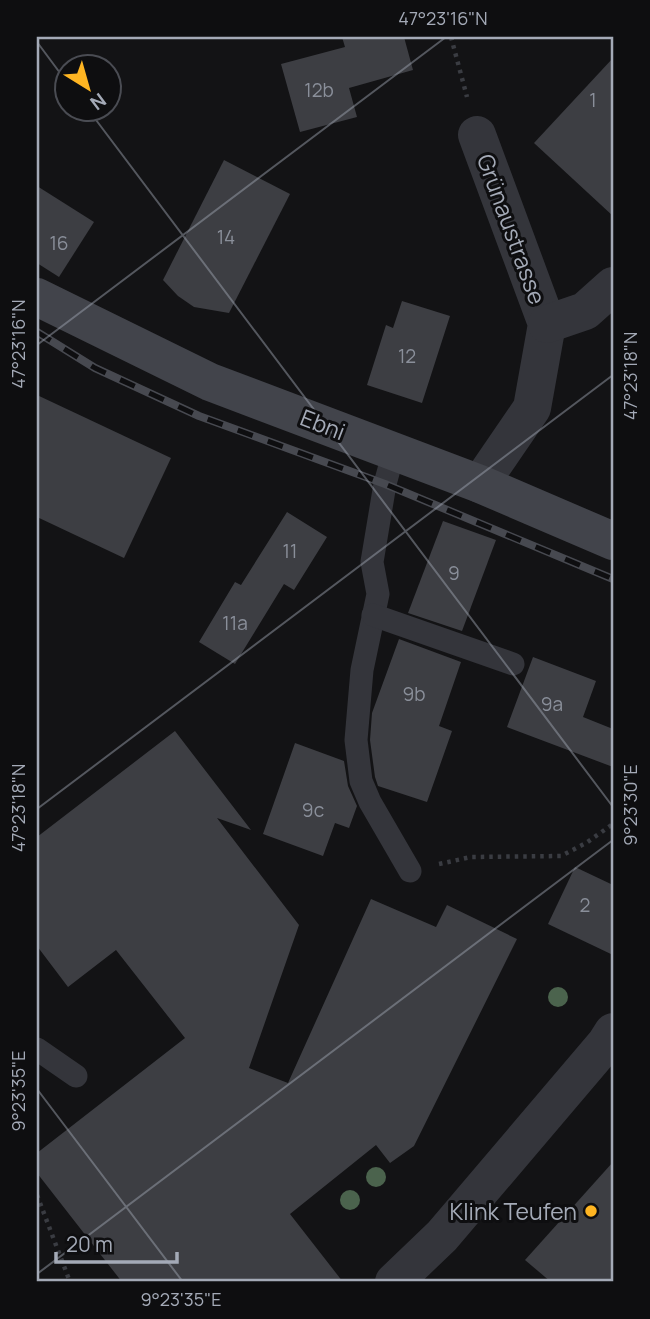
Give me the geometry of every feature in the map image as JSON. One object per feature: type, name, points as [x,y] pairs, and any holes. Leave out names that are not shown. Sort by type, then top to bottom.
[{"type":"main road","name":"Ebni","points":[[37,297],[210,382],[480,484],[613,541]]},
{"type":"street","name":"Grünaustrasse","points":[[477,135],[547,324],[532,408],[480,484]]},
{"type":"street","name":"Grünaustrasse","points":[[547,324],[585,311],[613,286]]},
{"type":"street","points":[[394,1282],[442,1236],[613,1032]]},
{"type":"lane","points":[[394,452],[385,484],[372,562],[378,594],[362,670],[356,740],[361,781],[370,802],[410,871]]},
{"type":"lane","points":[[373,615],[513,664]]},
{"type":"lane","points":[[37,1049],[76,1076]]},
{"type":"path","points":[[451,37],[477,135]]},
{"type":"path","points":[[410,871],[471,857],[561,856],[613,824]]},
{"type":"path","points":[[37,1195],[70,1282]]},
{"type":"building","points":[[342,37],[404,37],[413,70],[349,88],[357,117],[300,132],[281,64],[345,47]]},
{"type":"building","points":[[613,58],[613,216],[534,143]]},
{"type":"building","points":[[224,160],[290,194],[229,313],[194,307],[178,296],[163,280]]},
{"type":"building","points":[[37,186],[94,222],[59,277],[37,263]]},
{"type":"building","points":[[402,301],[450,316],[422,403],[367,385],[386,325],[393,328]]},
{"type":"building","points":[[37,395],[171,458],[124,558],[37,517]]},
{"type":"building","points":[[287,512],[327,537],[294,590],[284,584],[235,664],[199,642],[235,582],[241,585]]},
{"type":"building","points":[[443,521],[496,540],[462,631],[408,613]]},
{"type":"building","points":[[399,639],[461,662],[439,726],[452,731],[427,802],[378,786],[375,777],[370,740],[372,713]]},
{"type":"building","points":[[533,657],[596,681],[583,717],[613,729],[613,767],[507,727]]},
{"type":"building","points":[[175,731],[251,830],[217,818],[299,925],[249,1068],[288,1083],[371,899],[436,927],[447,905],[517,939],[414,1146],[390,1163],[376,1145],[290,1214],[343,1282],[122,1282],[37,1173],[37,1153],[185,1038],[116,950],[68,987],[37,946],[37,837]]},
{"type":"building","points":[[295,743],[344,761],[348,786],[357,806],[349,828],[335,823],[323,856],[263,834]]},
{"type":"building","points":[[575,867],[613,885],[613,955],[548,924]]},
{"type":"building","name":"Klink Teufen","points":[[613,1162],[613,1282],[551,1282],[525,1260]]},
{"type":"railway","points":[[37,332],[95,368],[199,416],[385,484],[613,579]]},
{"type":"place","name":"Klink Teufen","points":[[591,1211]]}]
